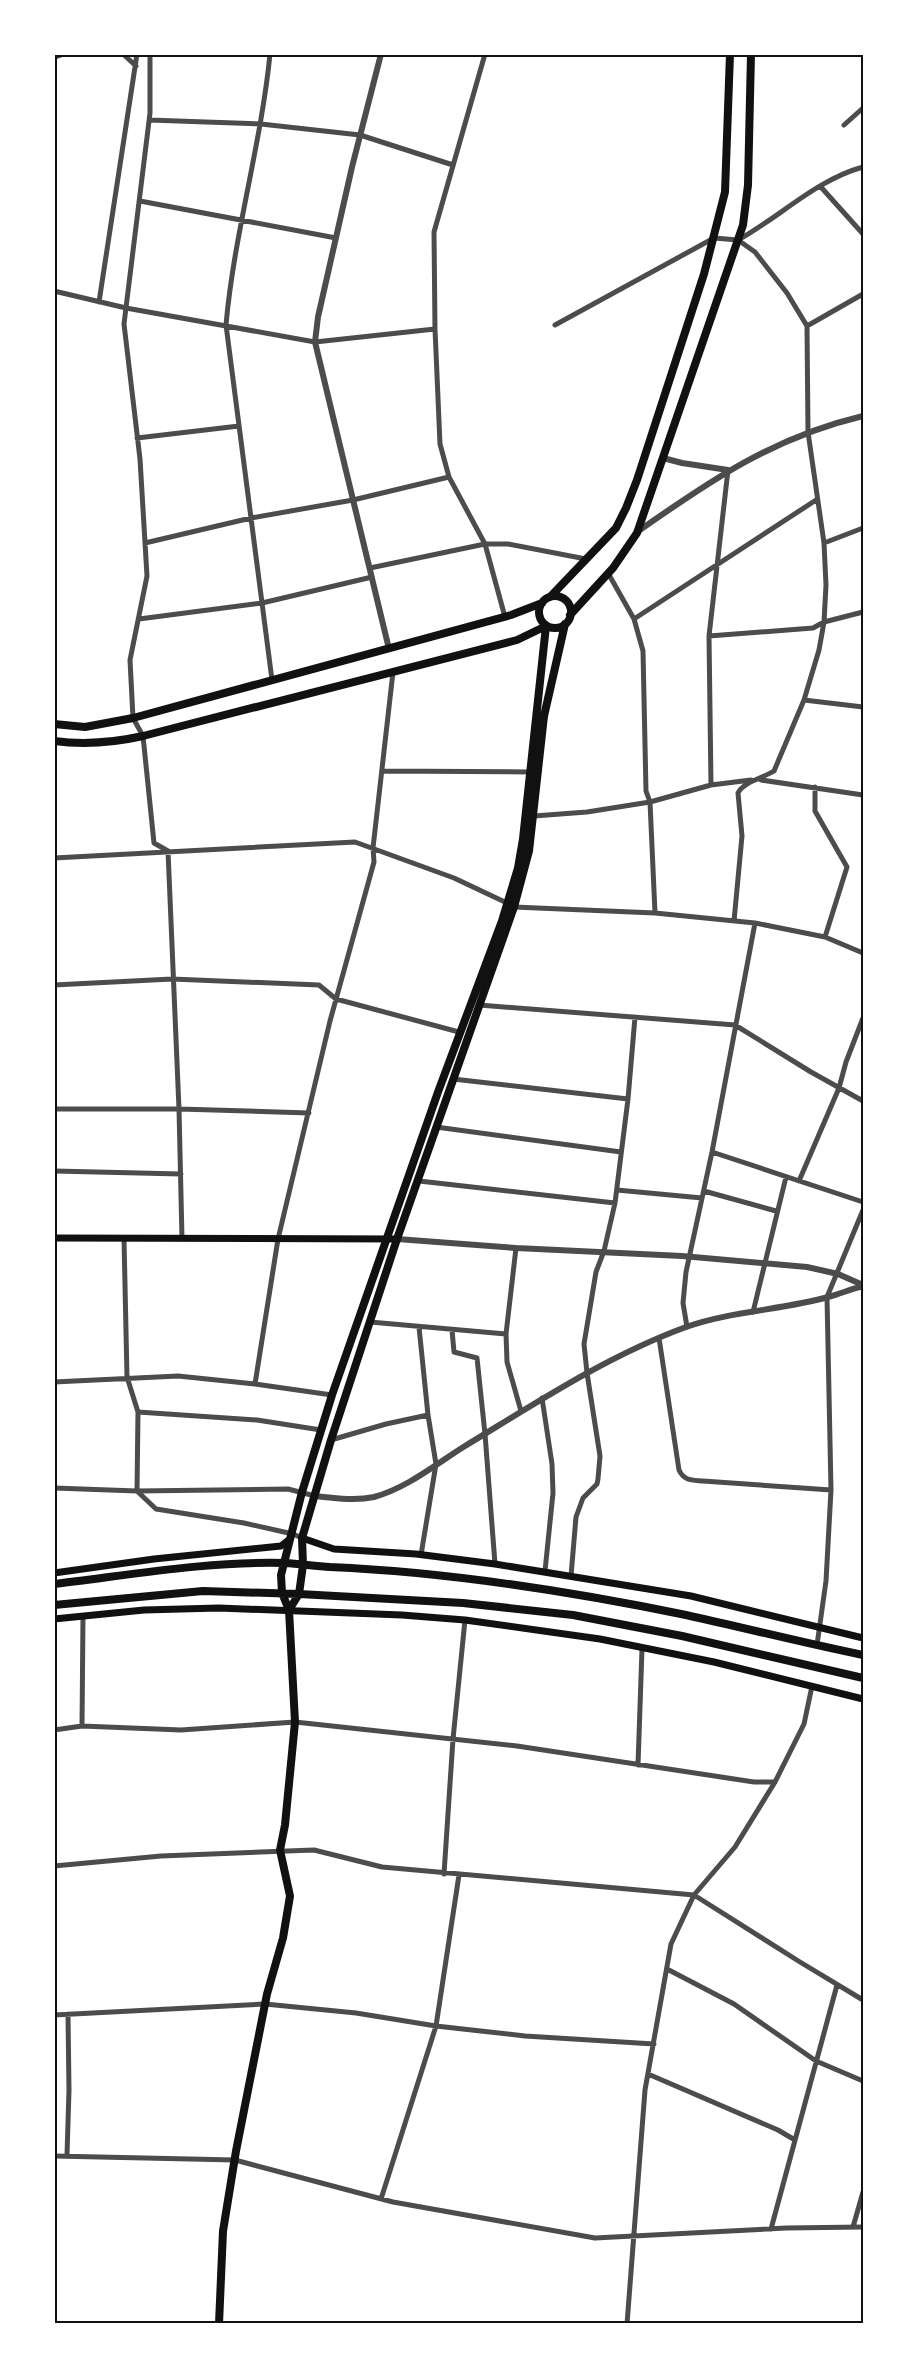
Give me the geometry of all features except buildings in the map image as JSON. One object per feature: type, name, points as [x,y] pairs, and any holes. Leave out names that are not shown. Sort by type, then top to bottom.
[{"type":"main road","points":[[54,724],[85,727],[133,718],[506,617],[542,603],[588,560],[616,528],[626,508],[704,274],[725,192],[730,54]]},
{"type":"main road","points":[[219,2324],[223,2231],[265,2004],[283,1938],[290,1896],[280,1850],[285,1825],[295,1722],[289,1610],[282,1593],[284,1563],[302,1492],[332,1395],[392,1239],[419,1181],[480,1005],[529,851],[544,716],[565,624],[570,615],[608,573],[637,533],[743,225],[748,185],[751,54]]},
{"type":"main road","points":[[550,597],[561,598],[565,601],[570,615]]},
{"type":"main road","points":[[289,1610],[299,1594],[303,1565],[302,1538],[370,1322],[392,1239],[459,1032],[511,905],[522,849],[546,626],[539,615],[542,603]]},
{"type":"main road","points":[[54,741],[80,744],[111,743],[142,736],[518,640],[546,626],[556,628],[565,624]]},
{"type":"main road","points":[[54,1238],[392,1239]]},
{"type":"main road","points":[[54,1573],[281,1546],[287,1543],[292,1534]]},
{"type":"main road","points":[[302,1538],[334,1549],[421,1555],[495,1564],[691,1596],[863,1638]]},
{"type":"main road","points":[[54,1584],[184,1568],[284,1563],[364,1568],[522,1586],[685,1615],[863,1656]]},
{"type":"main road","points":[[54,1605],[203,1591],[463,1603],[573,1615],[682,1636],[863,1678]]},
{"type":"main road","points":[[54,1618],[219,1608],[402,1615],[465,1620],[600,1639],[714,1662],[863,1699]]},
{"type":"street","points":[[54,57],[62,54]]},
{"type":"street","points":[[123,54],[136,66]]},
{"type":"street","points":[[99,302],[137,54]]},
{"type":"street","points":[[150,54],[149,120],[124,324],[137,438],[147,576],[129,660],[133,718],[142,736],[154,843],[168,851]]},
{"type":"street","points":[[270,54],[261,124],[230,280],[226,325],[272,680]]},
{"type":"street","points":[[381,54],[336,238],[315,342],[389,648]]},
{"type":"street","points":[[485,54],[434,232],[435,329],[440,444],[449,477],[485,544],[506,617]]},
{"type":"street","points":[[844,125],[863,108]]},
{"type":"street","points":[[149,120],[261,124],[360,135],[453,165]]},
{"type":"street","points":[[738,240],[760,228],[820,186],[846,172],[863,167]]},
{"type":"street","points":[[820,186],[862,231]]},
{"type":"street","points":[[140,201],[336,238]]},
{"type":"street","points":[[555,325],[714,238],[738,240],[755,252],[787,293],[807,326],[808,432],[824,543],[826,585],[824,622],[804,700],[774,771],[740,788],[738,793],[742,836],[734,921]]},
{"type":"street","points":[[54,291],[126,308],[315,342],[435,329]]},
{"type":"street","points":[[807,326],[863,294]]},
{"type":"street","points":[[637,533],[728,470],[808,432],[863,417]]},
{"type":"street","points":[[137,438],[239,426]]},
{"type":"street","points":[[663,458],[682,464],[728,470]]},
{"type":"street","points":[[711,785],[709,636],[728,470]]},
{"type":"street","points":[[145,543],[251,518],[353,500],[449,477]]},
{"type":"street","points":[[634,619],[816,500]]},
{"type":"street","points":[[824,543],[863,528]]},
{"type":"street","points":[[370,568],[485,544],[508,544],[588,560]]},
{"type":"street","points":[[608,573],[634,619],[643,651],[646,791],[650,802],[655,913]]},
{"type":"street","points":[[139,619],[262,603],[372,577]]},
{"type":"street","points":[[709,636],[813,628],[824,622],[863,612]]},
{"type":"street","points":[[255,1384],[278,1239],[336,999],[374,862],[373,848],[393,672]]},
{"type":"street","points":[[804,700],[863,707]]},
{"type":"street","points":[[382,771],[530,772]]},
{"type":"street","points":[[534,816],[587,812],[650,802],[711,785],[758,780],[863,795]]},
{"type":"street","points":[[814,787],[815,811],[847,867],[825,937]]},
{"type":"street","points":[[54,858],[355,842],[454,878],[511,905],[655,913],[755,923],[825,937],[863,953]]},
{"type":"street","points":[[168,851],[182,1239]]},
{"type":"street","points":[[687,1327],[683,1303],[686,1272],[712,1152],[755,923]]},
{"type":"street","points":[[54,985],[172,979],[320,985],[336,999],[459,1032]]},
{"type":"street","points":[[480,1005],[735,1025],[863,1101]]},
{"type":"street","points":[[571,1576],[576,1517],[583,1498],[597,1485],[598,1479],[600,1456],[584,1344],[596,1272],[604,1251],[615,1203],[628,1099],[635,1017]]},
{"type":"street","points":[[799,1181],[839,1088],[846,1062],[863,1018]]},
{"type":"street","points":[[453,1079],[628,1099]]},
{"type":"street","points":[[54,1109],[179,1109],[309,1113]]},
{"type":"street","points":[[436,1127],[621,1152]]},
{"type":"street","points":[[712,1152],[863,1202]]},
{"type":"street","points":[[54,1171],[181,1174]]},
{"type":"street","points":[[753,1312],[786,1177]]},
{"type":"street","points":[[419,1181],[615,1203]]},
{"type":"street","points":[[617,1190],[703,1194],[776,1211]]},
{"type":"street","points":[[817,1645],[826,1581],[831,1490],[827,1297],[863,1210]]},
{"type":"street","points":[[124,1239],[128,1377],[138,1412],[137,1491],[156,1509],[292,1534],[302,1538]]},
{"type":"street","points":[[392,1239],[516,1248],[690,1256],[807,1267],[838,1274],[863,1286]]},
{"type":"street","points":[[516,1248],[506,1334],[507,1362],[521,1411]]},
{"type":"street","points":[[54,1488],[137,1491],[288,1489],[315,1496],[344,1499],[373,1497],[417,1477],[542,1398],[659,1338],[687,1327],[827,1297],[863,1286]]},
{"type":"street","points":[[370,1322],[506,1334]]},
{"type":"street","points":[[419,1328],[428,1415],[436,1464],[421,1555]]},
{"type":"street","points":[[452,1330],[454,1352],[477,1358],[495,1564]]},
{"type":"street","points":[[659,1338],[679,1470],[687,1479],[831,1490]]},
{"type":"street","points":[[54,1382],[178,1376],[332,1395]]},
{"type":"street","points":[[542,1398],[552,1464],[553,1493],[545,1571]]},
{"type":"street","points":[[138,1412],[246,1419],[321,1430]]},
{"type":"street","points":[[331,1440],[428,1415]]},
{"type":"street","points":[[82,1726],[83,1616]]},
{"type":"street","points":[[444,1874],[453,1739],[465,1620]]},
{"type":"street","points":[[638,1765],[642,1649]]},
{"type":"street","points":[[627,2324],[648,2074],[671,1944],[694,1895],[735,1847],[775,1782],[804,1724],[812,1686]]},
{"type":"street","points":[[54,1730],[82,1726],[181,1730],[295,1722],[517,1746],[754,1782],[775,1782]]},
{"type":"street","points":[[54,1866],[161,1856],[314,1850],[382,1867],[694,1895],[863,2000]]},
{"type":"street","points":[[381,2199],[435,2026],[459,1875]]},
{"type":"street","points":[[667,1969],[734,2004],[816,2061],[863,2081]]},
{"type":"street","points":[[771,2229],[837,1985]]},
{"type":"street","points":[[54,2015],[265,2004],[356,2013],[435,2026],[525,2036],[654,2044]]},
{"type":"street","points":[[67,2155],[68,2014]]},
{"type":"street","points":[[648,2074],[778,2130],[795,2140]]},
{"type":"street","points":[[54,2156],[235,2160],[381,2199],[595,2238],[863,2227]]},
{"type":"street","points":[[853,2228],[863,2192]]}]
